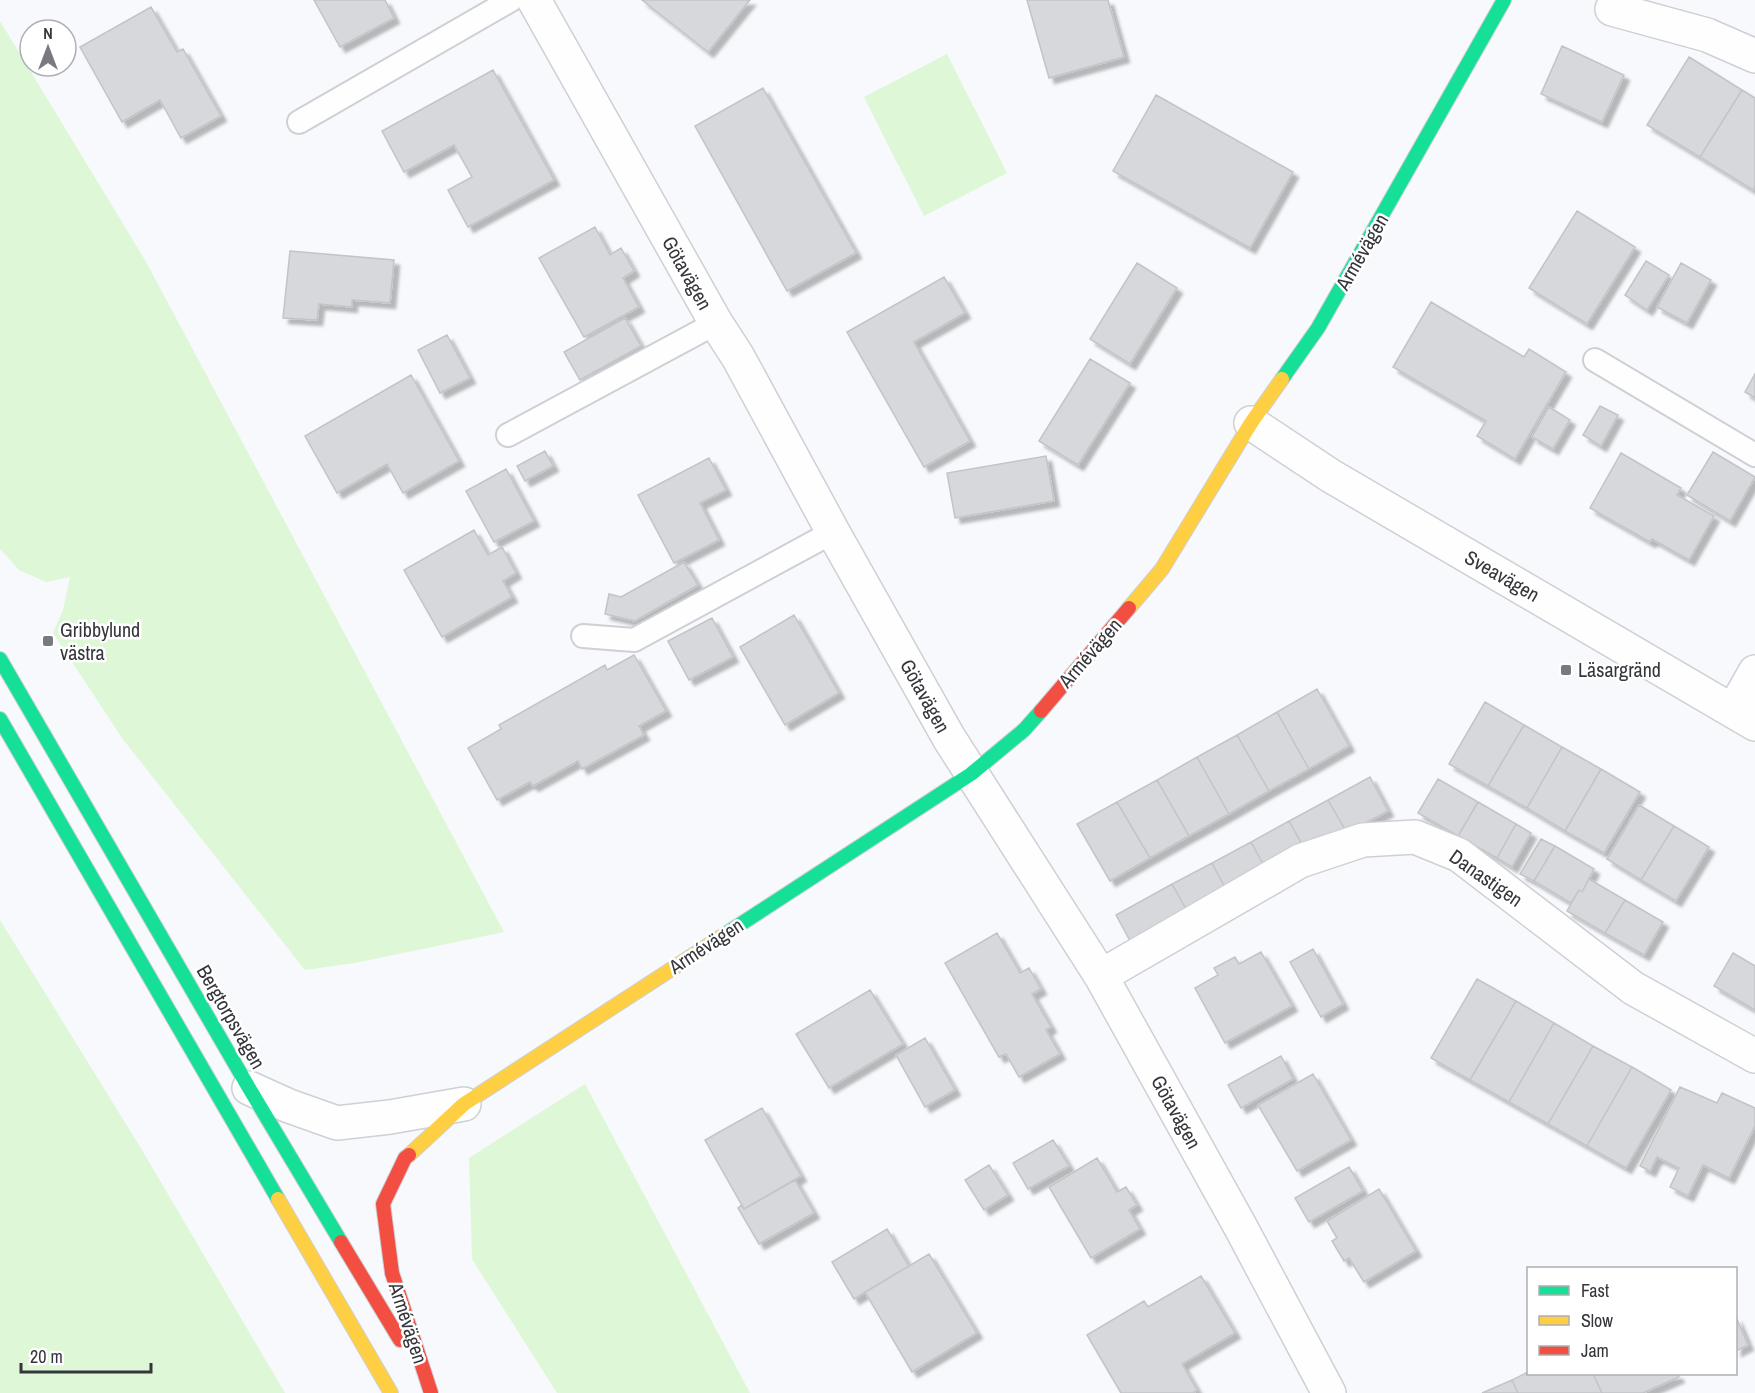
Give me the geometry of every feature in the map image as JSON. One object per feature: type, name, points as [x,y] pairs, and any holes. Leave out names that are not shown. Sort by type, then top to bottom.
[{"type":"street","name":"Götavägen","points":[[534,0],[716,323],[738,357],[833,532],[971,774],[1101,976],[1240,1226],[1323,1391]]},
{"type":"street","name":"Armévägen","points":[[431,1393],[392,1273],[383,1204],[405,1158],[464,1104],[971,774],[1024,730],[1162,569],[1251,423],[1318,328],[1504,0]]},
{"type":"street","points":[[1606,3],[1707,35],[1755,56]]},
{"type":"street","name":"Sveavägen","points":[[1251,423],[1331,476],[1744,717]]},
{"type":"street","name":"Bergtorpsvägen","points":[[0,659],[249,1088],[431,1393]]},
{"type":"street","points":[[1744,717],[1755,672]]},
{"type":"street","points":[[0,719],[391,1393]]},
{"type":"street","name":"Danastigen","points":[[1101,976],[1300,861],[1363,840],[1415,837],[1459,855],[1633,988],[1755,1056]]},
{"type":"street","name":"Armévägen","points":[[249,1088],[289,1106],[337,1123],[390,1117],[464,1104]]},
{"type":"lane","points":[[299,122],[511,0]]},
{"type":"lane","points":[[508,435],[716,323]]},
{"type":"lane","points":[[1596,360],[1755,455]]},
{"type":"lane","points":[[583,636],[634,640],[833,532]]},
{"type":"green space","points":[[0,21],[18,51],[18,78],[35,78],[145,260],[504,932],[355,963],[305,970],[122,738],[53,633],[63,610],[70,577],[46,582],[19,570],[0,549]]},
{"type":"green space","points":[[947,54],[1007,173],[924,216],[864,97]]},
{"type":"green space","points":[[0,920],[142,1150],[285,1393],[0,1393]]},
{"type":"green space","points":[[585,1084],[750,1393],[557,1393],[472,1259],[469,1158]]},
{"type":"building","points":[[314,0],[385,0],[394,18],[340,47]]},
{"type":"building","points":[[642,0],[750,0],[708,52]]},
{"type":"building","points":[[1027,0],[1108,0],[1124,57],[1049,78]]},
{"type":"building","points":[[151,7],[177,52],[183,49],[221,116],[181,138],[160,100],[122,122],[80,47]]},
{"type":"building","points":[[1562,46],[1624,75],[1602,122],[1541,94]]},
{"type":"building","points":[[1689,57],[1742,90],[1700,157],[1647,125]]},
{"type":"building","points":[[493,70],[554,180],[468,227],[448,190],[472,177],[454,145],[404,172],[382,131]]},
{"type":"building","points":[[763,88],[856,253],[787,291],[695,126]]},
{"type":"building","points":[[1742,90],[1755,98],[1755,186],[1753,190],[1700,157]]},
{"type":"building","points":[[1156,95],[1293,172],[1250,248],[1113,171]]},
{"type":"building","points":[[1577,211],[1635,247],[1587,324],[1529,288]]},
{"type":"building","points":[[595,227],[610,255],[621,248],[634,271],[623,278],[639,307],[584,337],[539,258]]},
{"type":"building","points":[[290,251],[394,260],[390,303],[352,300],[352,307],[319,304],[317,320],[283,318]]},
{"type":"building","points":[[1646,261],[1669,275],[1647,310],[1625,295]]},
{"type":"building","points":[[1137,263],[1177,288],[1130,364],[1090,339]]},
{"type":"building","points":[[1681,263],[1711,280],[1687,323],[1657,307]]},
{"type":"building","points":[[944,277],[965,313],[914,342],[970,441],[924,467],[847,332]]},
{"type":"building","points":[[1431,302],[1524,357],[1529,349],[1566,372],[1515,459],[1477,436],[1486,421],[1393,367]]},
{"type":"building","points":[[625,318],[641,346],[580,380],[564,352]]},
{"type":"building","points":[[447,335],[470,378],[440,393],[418,350]]},
{"type":"building","points":[[1090,359],[1130,383],[1078,465],[1039,441]]},
{"type":"building","points":[[1755,374],[1755,398],[1745,392]]},
{"type":"building","points":[[411,375],[459,461],[403,493],[387,464],[337,493],[305,436]]},
{"type":"building","points":[[1600,406],[1618,415],[1601,446],[1583,435]]},
{"type":"building","points":[[1549,407],[1570,420],[1553,449],[1532,437]]},
{"type":"building","points":[[545,451],[553,466],[525,481],[517,466]]},
{"type":"building","points":[[1713,452],[1755,477],[1730,521],[1687,495]]},
{"type":"building","points":[[1621,453],[1681,488],[1677,495],[1714,516],[1689,560],[1652,539],[1650,542],[1590,508]]},
{"type":"building","points":[[1046,456],[1054,501],[955,518],[947,473]]},
{"type":"building","points":[[709,458],[726,490],[700,503],[719,540],[674,563],[638,495]]},
{"type":"building","points":[[506,469],[534,521],[494,542],[466,491]]},
{"type":"building","points":[[474,530],[488,555],[502,547],[516,573],[503,581],[512,597],[442,637],[404,570]]},
{"type":"building","points":[[684,562],[698,585],[635,621],[605,614],[609,594],[621,597]]},
{"type":"building","points":[[794,615],[839,693],[785,725],[740,647]]},
{"type":"building","points":[[712,618],[733,657],[689,680],[668,641]]},
{"type":"building","points":[[634,655],[666,711],[639,726],[644,735],[582,769],[578,761],[533,786],[530,782],[497,800],[468,748],[501,729],[499,725],[605,665],[607,670]]},
{"type":"building","points":[[1317,689],[1349,746],[1309,769],[1277,712]]},
{"type":"building","points":[[1485,702],[1524,725],[1488,786],[1449,764]]},
{"type":"building","points":[[1277,712],[1309,769],[1269,791],[1237,735]]},
{"type":"building","points":[[1524,725],[1562,747],[1527,808],[1488,786]]},
{"type":"building","points":[[1237,735],[1269,791],[1229,814],[1197,757]]},
{"type":"building","points":[[1562,747],[1601,769],[1565,831],[1527,808]]},
{"type":"building","points":[[1197,757],[1229,814],[1189,836],[1157,780]]},
{"type":"building","points":[[1601,769],[1640,792],[1604,853],[1565,831]]},
{"type":"building","points":[[1370,777],[1388,811],[1347,833],[1328,800]]},
{"type":"building","points":[[1438,779],[1478,802],[1458,836],[1418,813]]},
{"type":"building","points":[[1157,780],[1189,836],[1150,858],[1117,802]]},
{"type":"building","points":[[1328,800],[1347,833],[1308,855],[1289,821]]},
{"type":"building","points":[[1117,802],[1150,858],[1110,881],[1077,824]]},
{"type":"building","points":[[1478,802],[1516,824],[1497,858],[1458,836]]},
{"type":"building","points":[[1639,805],[1674,826],[1641,880],[1607,859]]},
{"type":"building","points":[[1289,821],[1308,855],[1269,875],[1251,842]]},
{"type":"building","points":[[1516,824],[1531,833],[1512,867],[1497,858]]},
{"type":"building","points":[[1674,826],[1709,847],[1676,901],[1641,880]]},
{"type":"building","points":[[1541,839],[1555,846],[1534,881],[1520,874]]},
{"type":"building","points":[[1251,842],[1269,875],[1230,897],[1212,863]]},
{"type":"building","points":[[1555,846],[1594,869],[1582,892],[1579,890],[1571,903],[1534,881]]},
{"type":"building","points":[[1212,863],[1230,897],[1191,918],[1172,884]]},
{"type":"building","points":[[1589,879],[1625,900],[1605,933],[1567,911],[1579,890],[1582,892]]},
{"type":"building","points":[[1172,884],[1191,918],[1134,948],[1116,915]]},
{"type":"building","points":[[1625,900],[1663,922],[1644,955],[1605,933]]},
{"type":"building","points":[[997,933],[1020,973],[1029,968],[1041,989],[1032,994],[1051,1027],[1046,1030],[1060,1054],[1019,1077],[1006,1054],[999,1057],[945,963]]},
{"type":"building","points":[[1313,949],[1343,1004],[1321,1017],[1290,962]]},
{"type":"building","points":[[1261,952],[1292,1006],[1225,1043],[1195,988],[1218,975],[1214,968],[1235,957],[1239,964]]},
{"type":"building","points":[[1733,953],[1755,966],[1755,1010],[1714,986]]},
{"type":"building","points":[[1477,979],[1516,1001],[1470,1080],[1431,1058]]},
{"type":"building","points":[[870,990],[903,1044],[829,1088],[796,1034]]},
{"type":"building","points":[[1516,1001],[1554,1023],[1509,1102],[1470,1080]]},
{"type":"building","points":[[1554,1023],[1593,1046],[1548,1124],[1509,1102]]},
{"type":"building","points":[[925,1038],[955,1090],[925,1107],[896,1055]]},
{"type":"building","points":[[1593,1046],[1632,1067],[1587,1146],[1548,1124]]},
{"type":"building","points":[[1281,1056],[1293,1079],[1241,1108],[1228,1085]]},
{"type":"building","points":[[1632,1067],[1671,1090],[1626,1168],[1587,1146]]},
{"type":"building","points":[[1313,1074],[1351,1140],[1297,1171],[1258,1105]]},
{"type":"building","points":[[1680,1087],[1717,1103],[1722,1093],[1755,1108],[1755,1126],[1729,1178],[1703,1165],[1688,1196],[1670,1187],[1679,1168],[1657,1157],[1650,1171],[1640,1166]]},
{"type":"building","points":[[762,1108],[801,1176],[744,1209],[705,1140]]},
{"type":"building","points":[[1053,1140],[1069,1166],[1028,1189],[1013,1163]]},
{"type":"building","points":[[1097,1158],[1117,1192],[1126,1187],[1137,1205],[1129,1210],[1140,1229],[1091,1258],[1049,1187]]},
{"type":"building","points":[[989,1165],[1008,1195],[984,1210],[965,1180]]},
{"type":"building","points":[[1349,1167],[1363,1191],[1309,1222],[1295,1198]]},
{"type":"building","points":[[795,1180],[814,1213],[759,1244],[738,1208],[742,1205],[744,1209]]},
{"type":"building","points":[[1379,1189],[1416,1251],[1364,1282],[1349,1258],[1344,1261],[1332,1241],[1337,1238],[1327,1221]]},
{"type":"building","points":[[887,1229],[909,1266],[854,1299],[832,1262]]},
{"type":"building","points":[[929,1254],[977,1333],[912,1372],[865,1292]]},
{"type":"building","points":[[1201,1276],[1235,1333],[1182,1364],[1197,1390],[1193,1393],[1121,1393],[1087,1335],[1144,1301],[1148,1307]]},
{"type":"building","points":[[1737,1319],[1748,1345],[1737,1350]]},
{"type":"building","points":[[1527,1372],[1527,1375],[1593,1375],[1602,1393],[1518,1393],[1512,1380]]},
{"type":"building","points":[[1593,1375],[1678,1375],[1679,1377],[1643,1393],[1602,1393]]},
{"type":"building","points":[[1512,1380],[1518,1393],[1482,1393]]},
{"type":"traffic: fast","points":[[1282,379],[1318,328],[1504,0]]},
{"type":"traffic: fast","points":[[0,659],[341,1242]]},
{"type":"traffic: fast","points":[[724,935],[971,774],[1024,730],[1041,711]]},
{"type":"traffic: fast","points":[[0,719],[278,1199]]},
{"type":"traffic: slow","points":[[1129,608],[1162,569],[1251,423],[1282,379]]},
{"type":"traffic: slow","points":[[409,1155],[464,1104],[724,935]]},
{"type":"traffic: slow","points":[[278,1199],[391,1393]]},
{"type":"traffic: jam","points":[[1041,711],[1129,608]]},
{"type":"traffic: jam","points":[[409,1155],[405,1158],[383,1204],[392,1273],[431,1393]]},
{"type":"traffic: jam","points":[[341,1242],[400,1340]]},
{"type":"place","name":"Gribbylund västra","points":[[48,641]]},
{"type":"place","name":"Läsargränd","points":[[1566,670]]}]
